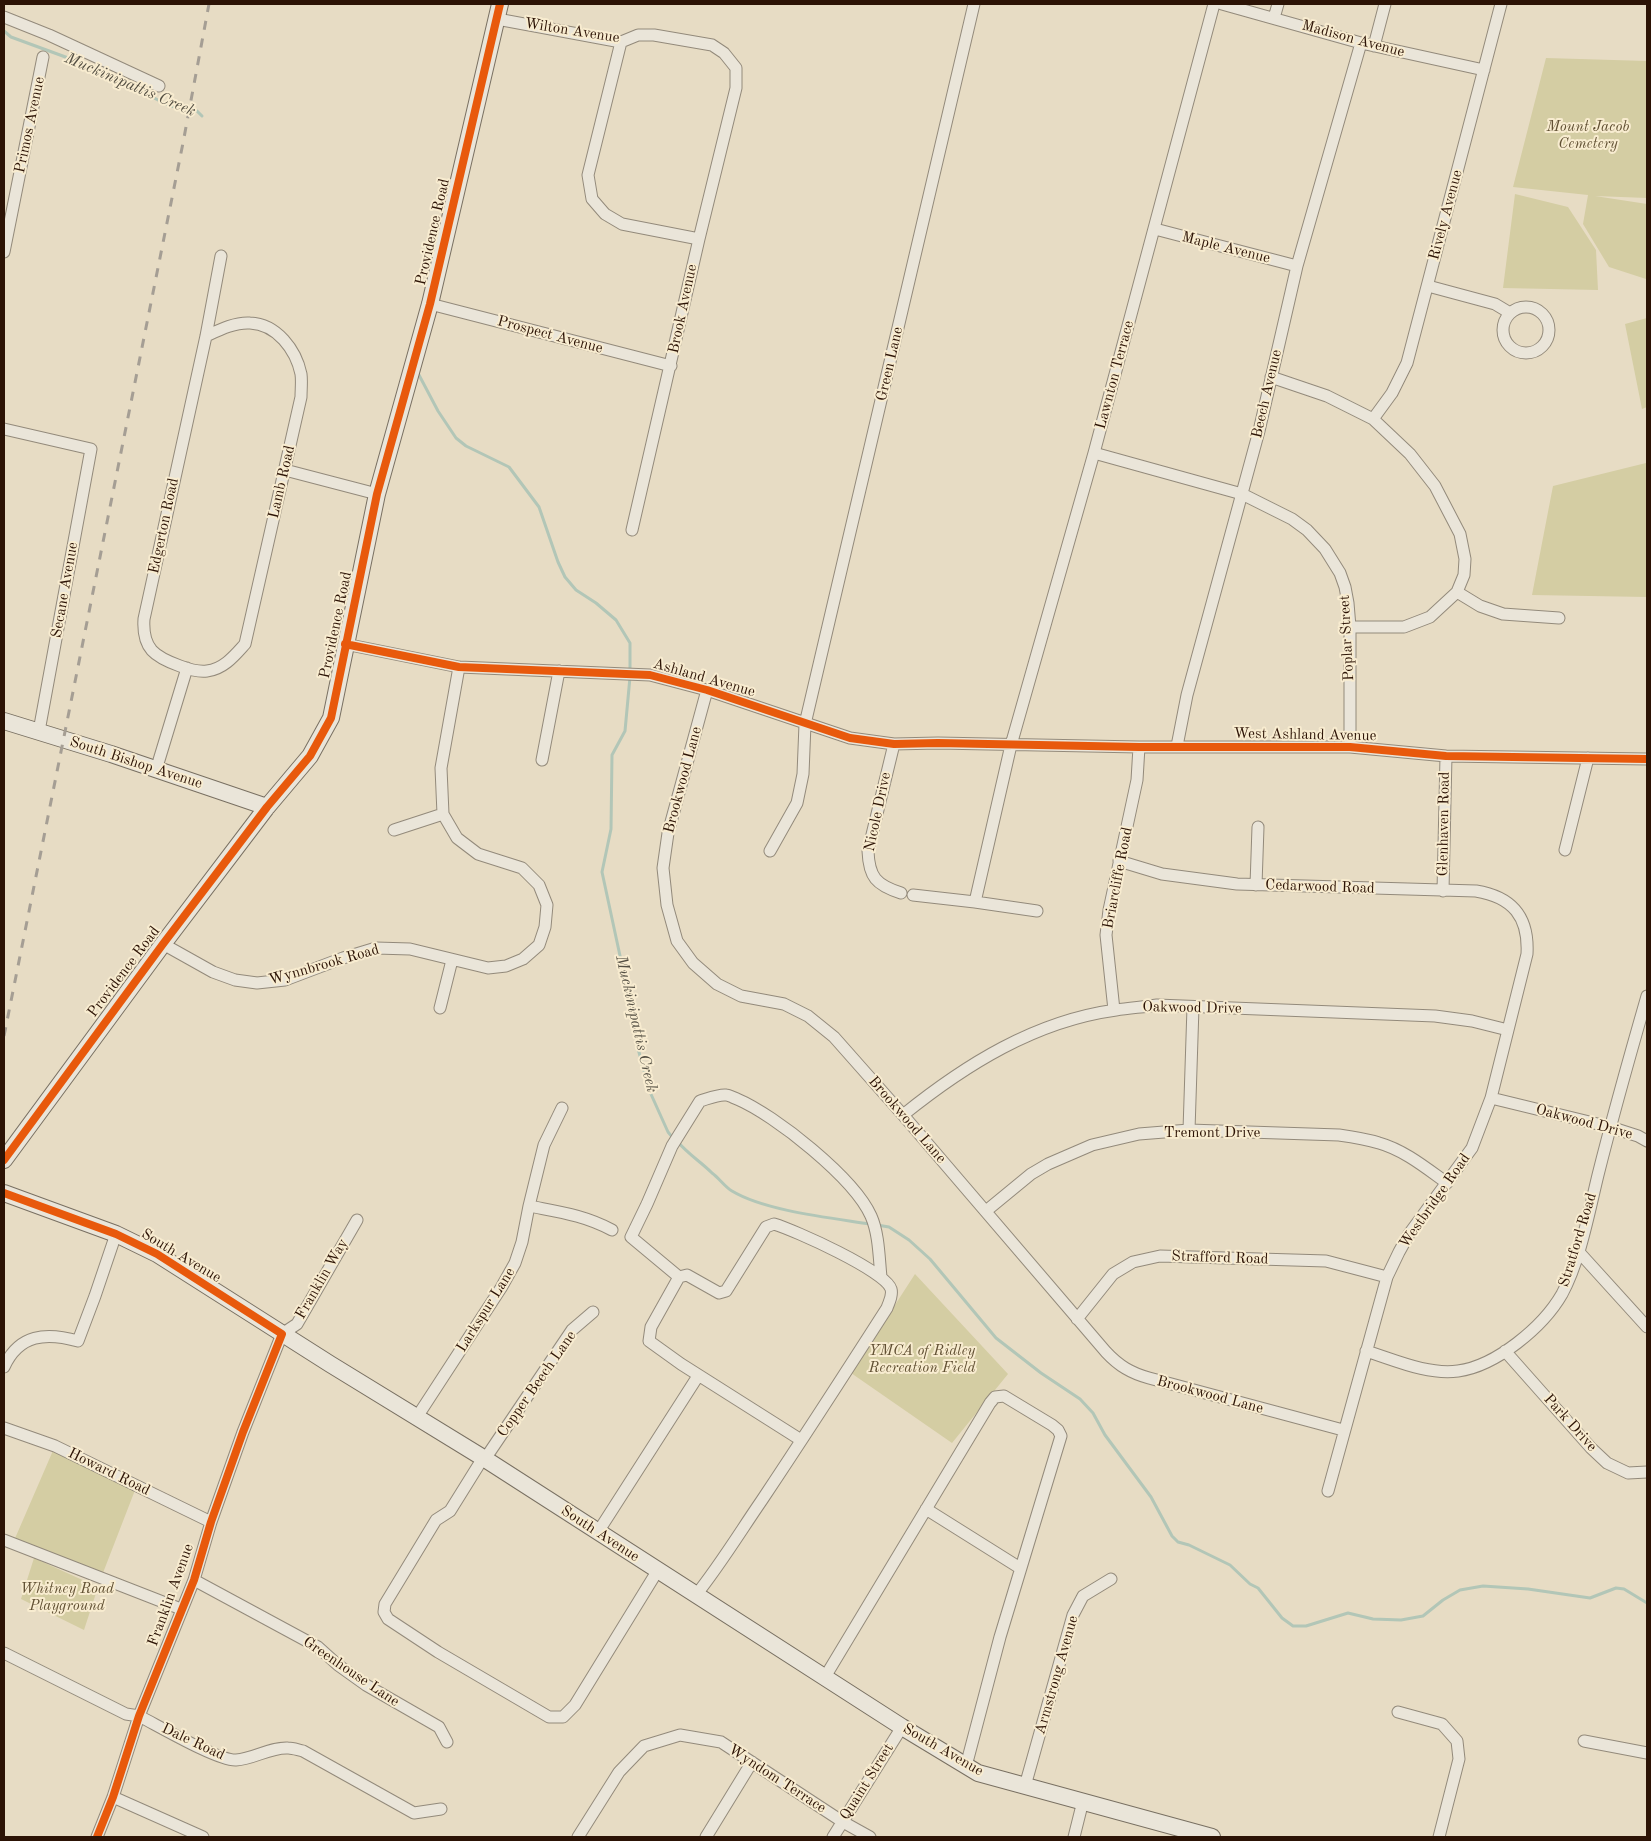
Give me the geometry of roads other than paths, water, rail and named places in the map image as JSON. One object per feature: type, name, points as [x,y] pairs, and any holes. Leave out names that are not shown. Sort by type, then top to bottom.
[{"type":"street","name":"Green Lane","points":[[770,851],[797,803],[804,774],[805,724],[974,4]]},
{"type":"street","name":"Lawnton Terrace","points":[[975,902],[1011,744],[1094,453],[1214,4]]},
{"type":"street","name":"Madison Avenue","points":[[1222,4],[1361,43],[1484,70]]},
{"type":"street","points":[[1274,18],[1278,4]]},
{"type":"street","points":[[1374,46],[1385,4]]},
{"type":"street","name":"Rively Avenue","points":[[1374,419],[1400,380],[1407,363],[1501,4]]},
{"type":"street","name":"Wilton Avenue","points":[[498,11],[621,42],[638,35],[654,34],[712,45],[724,54],[736,68],[736,88]]},
{"type":"street","name":"Providence Road","points":[[4,1160],[163,944],[267,807],[310,756],[331,718],[377,494],[430,304],[498,11]]},
{"type":"street","points":[[4,17],[49,35],[159,86]]},
{"type":"street","points":[[621,42],[588,175],[592,199],[605,214],[622,224],[699,239]]},
{"type":"street","name":"Beech Avenue","points":[[1177,746],[1187,695],[1242,494],[1298,266],[1361,43]]},
{"type":"street","name":"Primos Avenue","points":[[4,252],[10,194],[43,57]]},
{"type":"street","name":"Brook Avenue","points":[[632,530],[736,88]]},
{"type":"street","name":"Maple Avenue","points":[[1155,230],[1298,266]]},
{"type":"street","name":"Edgerton Road","points":[[187,668],[161,659],[149,649],[143,633],[144,619],[222,256]]},
{"type":"street","points":[[1428,286],[1495,304],[1510,313]]},
{"type":"street","name":"Prospect Avenue","points":[[430,304],[670,366]]},
{"type":"street","points":[[1528,307],[1542,313],[1548,323],[1549,330],[1544,345],[1529,353],[1518,352],[1513,349],[1505,339],[1503,330],[1506,318],[1510,313],[1528,307]]},
{"type":"street","name":"Lamb Road","points":[[187,668],[207,671],[228,662],[245,644],[301,397],[301,375],[295,356],[284,339],[268,327],[250,322],[226,327],[206,336]]},
{"type":"street","points":[[1271,377],[1327,396],[1374,419],[1410,454],[1435,486],[1460,534],[1465,559],[1464,576],[1457,592],[1430,617],[1404,627],[1350,628]]},
{"type":"street","name":"Secane Avenue","points":[[4,429],[91,449],[39,731]]},
{"type":"street","name":"Poplar Street","points":[[1094,453],[1242,494],[1292,519],[1307,530],[1325,549],[1333,560],[1345,587],[1350,628],[1350,747]]},
{"type":"street","points":[[285,470],[377,494]]},
{"type":"street","points":[[1457,592],[1480,606],[1503,614],[1559,618]]},
{"type":"street","name":"Ashland Avenue","points":[[345,644],[459,667],[650,675],[707,690],[850,738],[894,744],[962,743]]},
{"type":"street","name":"Wynnbrook Road","points":[[163,944],[212,972],[235,980],[257,983],[285,980],[343,958],[376,948],[410,949],[488,968],[506,966],[523,959],[539,945],[545,927],[547,905],[539,885],[522,868],[478,854],[458,838],[443,814],[441,768],[459,667]]},
{"type":"street","points":[[156,770],[187,668]]},
{"type":"street","points":[[542,760],[559,671]]},
{"type":"street","name":"Brookwood Lane","points":[[707,690],[668,833],[663,868],[667,905],[678,941],[694,963],[717,984],[741,996],[784,1004],[808,1016],[834,1037],[1115,1362],[1136,1374],[1344,1430]]},
{"type":"street","name":"South Bishop Avenue","points":[[4,721],[267,807]]},
{"type":"street","name":"West Ashland Avenue","points":[[962,743],[1140,747],[1350,747],[1446,756],[1647,759]]},
{"type":"street","name":"Nicole Drive","points":[[894,744],[868,851],[868,863],[876,881],[885,888],[900,893]]},
{"type":"street","name":"Briarcliffe Road","points":[[1114,1010],[1106,935],[1109,910],[1137,780],[1140,747]]},
{"type":"street","name":"Glenhaven Road","points":[[1443,891],[1446,756]]},
{"type":"street","points":[[1565,850],[1588,758]]},
{"type":"street","points":[[394,830],[443,814]]},
{"type":"street","points":[[1256,884],[1258,827]]},
{"type":"street","name":"Cedarwood Road","points":[[1119,861],[1162,874],[1237,884],[1476,891],[1489,893],[1507,901],[1516,911]]},
{"type":"street","points":[[913,895],[1038,911]]},
{"type":"street","name":"Westbridge Road","points":[[1328,1491],[1387,1277],[1409,1234],[1472,1148],[1492,1098],[1527,954],[1528,941],[1526,930],[1516,911]]},
{"type":"street","points":[[440,1008],[452,960]]},
{"type":"street","name":"Stratford Road","points":[[1366,1351],[1430,1370],[1445,1372],[1470,1368],[1505,1351],[1536,1327],[1552,1309],[1565,1288],[1578,1252],[1610,1127],[1647,996]]},
{"type":"street","name":"Oakwood Drive","points":[[903,1115],[965,1069],[1008,1045],[1059,1024],[1114,1010],[1157,1006],[1435,1016],[1472,1021],[1508,1030]]},
{"type":"street","points":[[1189,1130],[1193,1007]]},
{"type":"street","points":[[679,1277],[631,1237],[675,1141],[700,1101],[726,1094],[754,1106],[827,1163],[846,1181],[872,1217],[881,1277]]},
{"type":"street","name":"Oakwood Drive","points":[[1492,1098],[1610,1127],[1647,1141]]},
{"type":"street","name":"Larkspur Lane","points":[[417,1417],[501,1288],[510,1271],[522,1242],[544,1145],[562,1108]]},
{"type":"street","name":"Tremont Drive","points":[[986,1211],[1031,1174],[1070,1154],[1111,1140],[1139,1134],[1189,1130],[1340,1135],[1363,1139],[1381,1143],[1409,1156],[1447,1183]]},
{"type":"street","name":"South Avenue","points":[[4,1193],[116,1234],[157,1254],[484,1459],[902,1727],[978,1773],[1212,1837]]},
{"type":"street","points":[[529,1206],[577,1215],[612,1230]]},
{"type":"street","name":"Franklin Way","points":[[282,1334],[297,1324],[357,1220]]},
{"type":"street","points":[[696,1595],[801,1440],[887,1308],[892,1295],[891,1287],[881,1277],[824,1244],[789,1228],[774,1224],[766,1227],[726,1291],[719,1292],[687,1275],[679,1277],[651,1328],[649,1341],[698,1376],[801,1440]]},
{"type":"street","points":[[4,1368],[8,1358],[15,1349],[32,1339],[41,1336],[60,1336],[78,1341],[96,1296],[116,1234]]},
{"type":"street","points":[[1578,1252],[1647,1327]]},
{"type":"street","name":"Strafford Road","points":[[1077,1319],[1113,1274],[1133,1262],[1160,1256],[1326,1261],[1387,1277]]},
{"type":"street","name":"Copper Beech Lane","points":[[593,1312],[572,1330],[450,1511],[436,1520],[384,1604],[384,1612],[388,1620],[438,1652],[549,1717],[563,1716],[575,1705],[658,1570]]},
{"type":"street","name":"Franklin Avenue","points":[[97,1837],[113,1797],[139,1716],[194,1580],[211,1522],[243,1432],[282,1334]]},
{"type":"street","name":"Park Drive","points":[[1505,1351],[1591,1448],[1607,1463],[1628,1473],[1647,1472]]},
{"type":"street","points":[[598,1532],[698,1376]]},
{"type":"street","points":[[825,1677],[995,1397],[1004,1396],[1052,1425],[1058,1430],[1060,1436],[1000,1637],[966,1766]]},
{"type":"street","name":"Howard Road","points":[[4,1428],[55,1446],[211,1522]]},
{"type":"street","points":[[926,1509],[1020,1568]]},
{"type":"street","points":[[4,1540],[181,1609]]},
{"type":"street","name":"Greenhouse Lane","points":[[194,1580],[318,1647],[338,1665],[366,1685],[439,1727],[447,1742]]},
{"type":"street","name":"Armstrong Avenue","points":[[1025,1786],[1073,1615],[1083,1596],[1111,1580]]},
{"type":"street","name":"Dale Road","points":[[4,1653],[126,1714],[139,1716],[212,1753],[234,1760],[288,1748],[303,1751],[414,1813],[441,1809]]},
{"type":"street","points":[[1398,1712],[1442,1724],[1457,1741],[1460,1759],[1439,1837]]},
{"type":"street","name":"Quaint Street","points":[[833,1837],[902,1727]]},
{"type":"street","name":"Wyndom Terrace","points":[[578,1837],[619,1772],[644,1746],[680,1735],[722,1742],[842,1822],[870,1837]]},
{"type":"street","points":[[1584,1741],[1647,1753]]},
{"type":"street","points":[[706,1837],[752,1762]]},
{"type":"street","points":[[113,1797],[203,1837]]},
{"type":"street","points":[[1074,1837],[1083,1801]]},
{"type":"waterway","name":"Muckinipattis Creek","points":[[4,31],[11,37],[90,66],[170,106],[197,111],[202,116]]},
{"type":"waterway","name":"Muckinipattis Creek","points":[[419,375],[438,411],[456,438],[466,446],[509,467],[539,507],[565,577],[576,590],[596,603],[616,620],[630,643],[630,671]]},
{"type":"waterway","name":"Muckinipattis Creek","points":[[630,677],[625,731],[612,755],[611,829],[602,872],[631,1007],[637,1045],[650,1092],[668,1132],[673,1138]]},
{"type":"waterway","name":"Muckinipattis Creek","points":[[678,1142],[729,1189],[746,1198],[799,1213],[870,1224]]},
{"type":"waterway","name":"Muckinipattis Creek","points":[[877,1225],[889,1227],[909,1240],[930,1259],[996,1338],[1041,1373],[1080,1399],[1093,1413],[1105,1435],[1151,1497],[1172,1536],[1178,1542],[1189,1545],[1230,1565],[1250,1584],[1258,1588],[1282,1618],[1293,1626],[1306,1626],[1348,1613],[1373,1619],[1401,1620],[1423,1616],[1443,1600],[1460,1590],[1483,1586],[1528,1589],[1590,1598],[1616,1588],[1624,1589],[1647,1603]]},
{"type":"railway","points":[[4,1036],[183,143],[209,4]]},
{"type":"park label","name":"Mount Jacob Cemetery","points":[[1588,136]]},
{"type":"park label","name":"YMCA of Ridley Recreation Field","points":[[922,1360]]},
{"type":"park label","name":"Whitney Road Playground","points":[[67,1598]]}]
